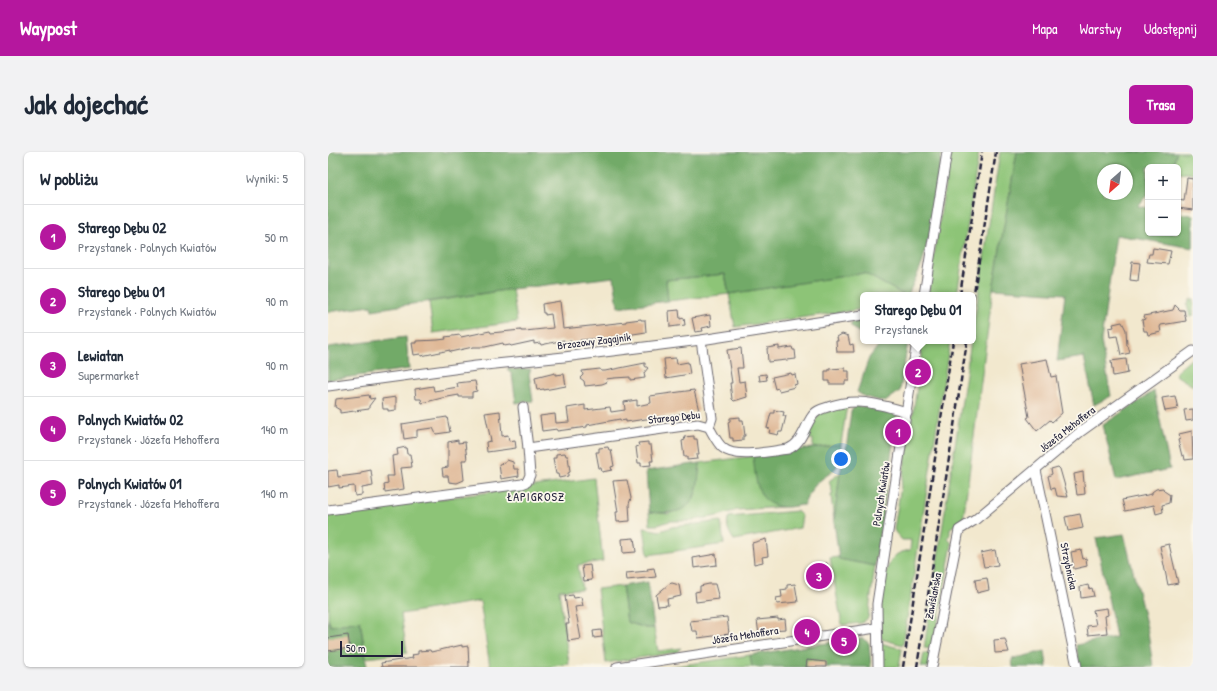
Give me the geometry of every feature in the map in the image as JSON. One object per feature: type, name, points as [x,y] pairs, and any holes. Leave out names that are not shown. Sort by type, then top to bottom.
[{"type":"street","points":[[924,292],[947,152]]},
{"type":"street","name":"Brzozowy Zagajnik","points":[[328,386],[476,366],[701,340],[860,315]]},
{"type":"street","points":[[701,340],[712,418],[709,427]]},
{"type":"street","name":"Polnych Kwiatów","points":[[878,667],[876,604],[917,344]]},
{"type":"street","name":"Józefa Mehoffera","points":[[959,530],[975,520],[1080,432],[1193,351]]},
{"type":"street","name":"Starego Dębu","points":[[528,448],[698,424],[709,427],[723,448],[739,454],[788,449],[795,446],[817,411],[837,404],[852,401],[878,404],[906,412]]},
{"type":"street","points":[[328,510],[522,484],[527,482],[530,475],[523,407]]},
{"type":"street","name":"Strzybnicka","points":[[1036,470],[1076,667]]},
{"type":"street","name":"Zawiślańska","points":[[932,667],[959,530]]},
{"type":"street","name":"Józefa Mehoffera","points":[[617,667],[876,628]]},
{"type":"green space","points":[[328,152],[942,152],[931,229],[922,264],[909,292],[899,292],[864,273],[729,294],[725,274],[666,280],[668,301],[618,307],[614,277],[512,289],[372,310],[371,306],[328,312]]},
{"type":"green space","points":[[950,152],[979,152],[957,292],[928,292]]},
{"type":"green space","points":[[1000,152],[1017,152],[993,289],[963,521],[950,528],[948,538],[952,544],[933,649],[924,648],[971,344],[976,344],[976,309]]},
{"type":"green space","points":[[1017,152],[1177,152],[1173,164],[1145,164],[1145,198],[1138,206],[1145,207],[1145,236],[1181,236],[1181,213],[1193,215],[1193,248],[1116,235],[1101,341],[1111,396],[1094,405],[1084,357],[1057,361],[1065,294],[993,289]]},
{"type":"green space","points":[[1177,152],[1193,152],[1193,174],[1181,172],[1181,164],[1173,164]]},
{"type":"green space","points":[[864,273],[899,292],[860,292],[860,309],[735,327],[729,294]]},
{"type":"green space","points":[[725,274],[729,294],[668,301],[666,280]]},
{"type":"green space","points":[[512,289],[517,322],[433,333],[429,302]]},
{"type":"green space","points":[[1190,299],[1193,299],[1193,316],[1190,317],[1187,305]]},
{"type":"green space","points":[[860,320],[860,332],[858,332],[850,325],[853,321]]},
{"type":"green space","points":[[406,337],[409,369],[328,380],[328,347]]},
{"type":"green space","points":[[880,344],[908,344],[900,391],[885,402],[865,397],[857,392],[869,358]]},
{"type":"green space","points":[[921,344],[950,344],[903,645],[881,639],[881,608],[884,582],[891,561],[896,555],[910,550],[911,540],[902,540],[894,529],[922,357],[922,353],[920,353]]},
{"type":"green space","points":[[1191,359],[1193,359],[1193,386],[1177,376],[1176,372]]},
{"type":"green space","points":[[507,369],[531,369],[529,374],[533,401],[516,403],[512,375]]},
{"type":"green space","points":[[1154,391],[1170,469],[1116,480],[1103,425]]},
{"type":"green space","points":[[847,405],[841,444],[813,448],[813,439],[808,439],[805,436],[819,414]]},
{"type":"green space","points":[[855,406],[882,409],[897,416],[875,566],[839,559],[834,521],[840,473],[846,450],[851,411]]},
{"type":"green space","points":[[841,444],[838,463],[835,468],[817,484],[809,494],[804,505],[782,507],[773,505],[766,501],[758,488],[753,456]]},
{"type":"green space","points":[[753,456],[769,502],[783,507],[737,510],[718,516],[687,521],[670,521],[658,525],[650,525],[649,512],[669,514],[694,498],[697,488],[700,463]]},
{"type":"green space","points":[[700,463],[697,488],[690,504],[675,512],[649,512],[646,471]]},
{"type":"green space","points":[[840,473],[834,521],[831,495],[833,494],[829,481]]},
{"type":"green space","points":[[594,478],[603,561],[578,565],[582,589],[559,590],[569,664],[548,667],[490,667],[480,601],[401,614],[407,653],[366,658],[360,621],[331,626],[328,619],[328,514]]},
{"type":"green space","points":[[797,511],[802,516],[800,528],[734,540],[728,529],[727,523],[729,517]]},
{"type":"green space","points":[[721,521],[724,544],[648,555],[644,528],[660,531],[672,527]]},
{"type":"green space","points":[[1124,534],[1148,632],[1153,667],[1080,667],[1076,645],[1116,637],[1096,538]]},
{"type":"green space","points":[[838,557],[839,559],[875,566],[868,618],[862,623],[842,625],[830,558]]},
{"type":"green space","points":[[648,582],[654,628],[646,628],[627,622],[622,586]]},
{"type":"green space","points":[[622,586],[627,622],[646,628],[654,628],[658,651],[681,648],[677,652],[606,663],[597,589]]},
{"type":"green space","points":[[328,619],[331,626],[360,621],[367,667],[328,667]]},
{"type":"green space","points":[[862,638],[869,643],[871,667],[752,667],[750,655],[840,641],[841,643],[847,642],[847,640]]},
{"type":"green space","points":[[881,643],[902,649],[899,667],[881,667]]},
{"type":"green space","points":[[1045,651],[1047,667],[1013,667],[1012,659]]},
{"type":"green space","points":[[924,653],[932,654],[929,667],[921,667]]},
{"type":"green space","points":[[750,655],[752,667],[669,667]]},
{"type":"building","points":[[1187,178],[1193,179],[1193,210],[1181,208],[1181,200],[1184,201]]},
{"type":"building","points":[[1153,248],[1171,251],[1168,264],[1147,262],[1149,254],[1152,254]]},
{"type":"building","points":[[1132,262],[1140,263],[1138,281],[1130,280]]},
{"type":"building","points":[[560,301],[563,329],[641,319],[645,320],[646,332],[601,339],[580,340],[580,342],[571,343],[571,341],[564,342],[564,340],[541,345],[540,343],[534,344],[534,341],[504,346],[503,343],[450,352],[450,350],[421,356],[420,354],[414,355],[412,343],[416,343],[416,341],[446,339],[445,337],[460,335],[461,337],[490,331],[491,333],[553,328],[551,314],[545,315],[545,313],[543,313],[542,304]]},
{"type":"building","points":[[1175,305],[1180,310],[1184,310],[1186,321],[1161,325],[1161,332],[1148,335],[1147,331],[1144,331],[1142,320],[1145,319],[1144,316],[1173,310]]},
{"type":"building","points":[[679,310],[680,319],[684,318],[685,325],[670,327],[669,311]]},
{"type":"building","points":[[710,315],[711,326],[702,328],[703,331],[695,332],[692,318]]},
{"type":"building","points":[[1122,322],[1126,330],[1127,346],[1130,353],[1121,355],[1117,336],[1110,337],[1109,328],[1114,327],[1113,324]]},
{"type":"building","points":[[842,334],[848,336],[850,345],[853,344],[854,352],[837,352],[837,337]]},
{"type":"building","points":[[779,346],[779,349],[792,347],[793,350],[795,350],[796,359],[768,362],[767,348]]},
{"type":"building","points":[[741,348],[743,368],[737,368],[739,382],[745,381],[747,397],[734,401],[732,399],[730,383],[732,383],[727,350]]},
{"type":"building","points":[[676,358],[677,364],[688,362],[690,374],[666,378],[664,359]]},
{"type":"building","points":[[1047,359],[1051,377],[1056,376],[1062,413],[1052,422],[1050,420],[1037,431],[1027,418],[1029,417],[1019,364]]},
{"type":"building","points":[[1126,359],[1128,373],[1113,376],[1111,361]]},
{"type":"building","points":[[645,363],[645,366],[648,368],[644,373],[645,378],[630,380],[630,377],[606,379],[607,382],[602,384],[585,386],[584,381],[580,378],[583,375],[582,371],[600,369],[601,371],[605,371]]},
{"type":"building","points":[[845,368],[845,371],[849,371],[849,381],[845,381],[845,384],[829,384],[829,381],[825,381],[825,371],[829,371],[829,369]]},
{"type":"building","points":[[555,373],[555,375],[564,374],[566,386],[537,390],[535,378]]},
{"type":"building","points":[[791,373],[792,375],[795,374],[797,384],[794,385],[795,387],[779,391],[778,388],[775,389],[772,377]]},
{"type":"building","points":[[766,374],[767,380],[760,381],[759,375]]},
{"type":"building","points":[[475,381],[477,391],[472,392],[472,397],[459,397],[459,395],[422,403],[421,399],[416,399],[415,389],[433,386],[434,391],[458,387],[457,383]]},
{"type":"building","points":[[694,390],[699,411],[626,422],[626,420],[620,421],[620,419],[587,425],[587,427],[557,431],[557,429],[542,431],[540,416],[555,414],[556,423],[569,422],[567,408],[585,405],[585,410],[610,407],[611,412],[625,410],[624,402],[637,400],[637,406],[651,403],[650,396]]},
{"type":"building","points":[[369,395],[370,399],[375,398],[369,406],[369,409],[340,413],[340,410],[335,407],[336,399]]},
{"type":"building","points":[[1175,396],[1178,409],[1165,411],[1162,398]]},
{"type":"building","points":[[396,397],[396,410],[388,411],[388,409],[383,409],[382,399]]},
{"type":"building","points":[[1193,409],[1193,420],[1186,421],[1184,410]]},
{"type":"building","points":[[774,410],[784,412],[783,416],[786,416],[782,432],[779,432],[778,435],[769,433],[770,429],[767,428],[771,413],[774,413]]},
{"type":"building","points":[[500,411],[502,436],[508,435],[509,441],[515,440],[516,448],[487,452],[486,442],[491,441],[485,413]]},
{"type":"building","points":[[447,417],[450,432],[436,434],[433,428],[417,430],[417,437],[404,439],[402,424]]},
{"type":"building","points":[[740,417],[740,420],[743,420],[745,436],[743,436],[743,440],[733,441],[733,438],[730,438],[728,422],[730,421],[730,418]]},
{"type":"building","points":[[1192,431],[1193,459],[1185,460],[1184,455],[1182,456],[1178,440],[1180,439],[1179,434]]},
{"type":"building","points":[[694,436],[694,439],[697,439],[699,455],[696,455],[697,459],[687,460],[687,457],[684,457],[682,441],[685,440],[684,437]]},
{"type":"building","points":[[458,440],[458,443],[465,442],[467,460],[462,460],[464,480],[457,483],[449,482],[448,476],[443,476],[442,468],[448,467],[448,442]]},
{"type":"building","points":[[648,442],[648,445],[651,445],[653,461],[650,461],[651,465],[641,466],[641,463],[638,463],[636,447],[639,446],[638,443]]},
{"type":"building","points":[[406,447],[407,454],[410,454],[412,467],[401,468],[404,489],[385,492],[384,485],[388,484],[387,476],[394,476],[392,456],[398,455],[397,449]]},
{"type":"building","points":[[608,447],[609,450],[611,450],[614,466],[611,467],[612,470],[602,472],[601,468],[599,468],[596,452],[599,452],[599,448]]},
{"type":"building","points":[[565,453],[566,456],[568,456],[570,472],[568,473],[568,476],[559,478],[558,474],[556,474],[553,458],[556,458],[556,454]]},
{"type":"building","points":[[507,460],[513,462],[514,469],[518,469],[519,476],[501,479],[499,464],[505,463]]},
{"type":"building","points":[[1058,467],[1060,469],[1068,497],[1057,496],[1055,488],[1051,489],[1048,476],[1052,474],[1051,469]]},
{"type":"building","points":[[337,470],[338,477],[361,474],[361,472],[371,470],[373,486],[362,488],[362,495],[355,496],[354,486],[339,488],[339,485],[328,487],[328,471]]},
{"type":"building","points":[[1083,472],[1085,494],[1077,495],[1074,474]]},
{"type":"building","points":[[627,480],[631,498],[629,504],[630,521],[617,522],[616,512],[618,512],[613,481]]},
{"type":"building","points":[[1163,488],[1164,491],[1170,495],[1169,503],[1162,505],[1163,512],[1156,514],[1154,505],[1125,511],[1122,500],[1152,494],[1152,492],[1156,489]]},
{"type":"building","points":[[1080,514],[1083,528],[1068,531],[1065,517]]},
{"type":"building","points":[[634,538],[636,552],[623,553],[622,539]]},
{"type":"building","points":[[766,539],[768,556],[762,557],[763,562],[754,564],[752,543]]},
{"type":"building","points":[[1169,544],[1178,583],[1168,585],[1160,546]]},
{"type":"building","points":[[995,550],[998,565],[984,567],[981,553]]},
{"type":"building","points":[[1081,550],[1083,559],[1086,558],[1087,566],[1074,569],[1071,552]]},
{"type":"building","points":[[716,554],[717,565],[694,568],[693,558]]},
{"type":"building","points":[[827,563],[830,583],[829,585],[819,587],[815,565]]},
{"type":"building","points":[[590,565],[592,580],[584,581],[582,566]]},
{"type":"building","points":[[654,568],[656,577],[627,580],[626,573],[648,571],[647,569]]},
{"type":"building","points":[[987,578],[989,590],[977,593],[975,580]]},
{"type":"building","points":[[672,583],[679,585],[681,596],[667,599],[668,605],[658,606],[656,595]]},
{"type":"building","points":[[715,584],[719,599],[696,602],[695,592],[700,591],[700,586]]},
{"type":"building","points":[[795,584],[798,602],[777,604],[776,598],[782,597],[781,590],[787,589],[787,585]]},
{"type":"building","points":[[1088,585],[1089,589],[1092,588],[1094,596],[1081,598],[1080,587]]},
{"type":"building","points":[[573,595],[574,598],[581,597],[583,606],[575,607],[581,639],[568,641],[566,624],[569,624],[565,596]]},
{"type":"building","points":[[1107,608],[1108,615],[1105,616],[1107,633],[1088,635],[1087,626],[1096,625],[1093,610]]},
{"type":"building","points":[[727,617],[729,634],[698,638],[697,631],[692,631],[690,621]]},
{"type":"building","points":[[778,618],[778,620],[785,619],[786,629],[769,630],[769,634],[759,635],[757,620]]},
{"type":"building","points":[[601,630],[602,637],[594,638],[593,631]]},
{"type":"building","points":[[348,635],[350,648],[328,651],[328,638]]},
{"type":"building","points":[[1005,639],[1009,652],[995,653],[994,640]]},
{"type":"building","points":[[462,645],[462,647],[468,646],[469,667],[382,667],[381,663],[413,658],[412,655],[418,654],[418,651],[430,650],[431,652]]},
{"type":"building","points":[[807,660],[826,662],[826,667],[806,667]]},
{"type":"railway","points":[[960,292],[982,152]]},
{"type":"railway","points":[[974,292],[996,152]]},
{"type":"railway","points":[[903,667],[953,344]]},
{"type":"railway","points":[[917,667],[967,344]]},
{"type":"place","name":"Starego Dębu 01","points":[[918,372]]},
{"type":"place","name":"Starego Dębu 02","points":[[898,432]]},
{"type":"place","name":"Lewiatan","points":[[819,576]]},
{"type":"place","name":"Polnych Kwiatów 02","points":[[807,632]]},
{"type":"place","name":"Polnych Kwiatów 01","points":[[844,641]]},
{"type":"district","name":"ŁAPIGROSZ","points":[[536,497]]}]
